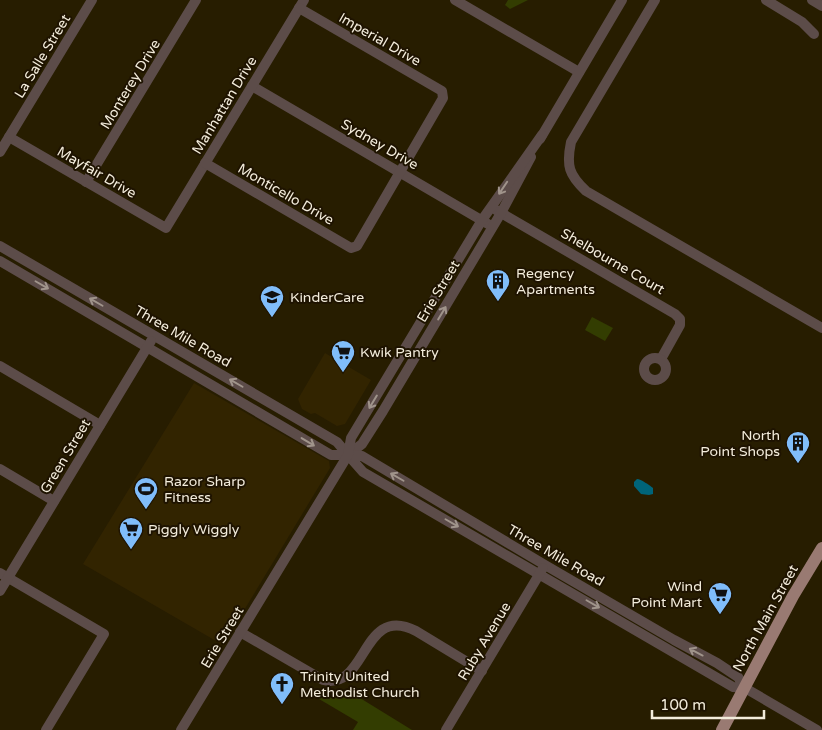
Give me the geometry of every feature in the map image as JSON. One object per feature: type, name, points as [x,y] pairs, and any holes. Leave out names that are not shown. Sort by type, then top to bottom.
[{"type":"main road","name":"North Main Street","points":[[722,730],[793,596],[822,548]]},
{"type":"street","name":"La Salle Street","points":[[4,143],[92,0]]},
{"type":"street","name":"Monterey Drive","points":[[86,182],[196,0]]},
{"type":"street","points":[[455,0],[579,72]]},
{"type":"street","name":"Erie Street","points":[[181,730],[348,455],[362,444],[397,387],[502,213],[542,135],[622,0]]},
{"type":"street","points":[[655,0],[571,142],[568,166],[574,180],[586,191],[822,328]]},
{"type":"street","points":[[766,0],[802,22],[814,34]]},
{"type":"street","points":[[812,0],[822,6]]},
{"type":"street","name":"Manhattan Drive","points":[[168,224],[301,4]]},
{"type":"street","name":"Imperial Drive","points":[[301,4],[442,91],[443,97],[401,172]]},
{"type":"street","name":"Sydney Drive","points":[[252,86],[493,227]]},
{"type":"street","name":"Erie Street","points":[[348,455],[351,438],[482,220],[542,135]]},
{"type":"street","name":"Mayfair Drive","points":[[4,143],[86,182],[166,228],[168,224]]},
{"type":"street","name":"Monticello Drive","points":[[205,163],[351,248],[358,246],[401,172]]},
{"type":"street","name":"Shelbourne Court","points":[[491,207],[676,314],[680,320],[680,325],[661,359]]},
{"type":"street","name":"Three Mile Road","points":[[0,246],[338,442],[363,472],[542,569],[733,687],[745,688],[817,730]]},
{"type":"street","name":"Three Mile Road","points":[[0,261],[331,455],[348,455]]},
{"type":"street","points":[[418,326],[429,333]]},
{"type":"street","name":"Green Street","points":[[0,591],[4,575],[54,501],[154,336]]},
{"type":"street","points":[[0,366],[100,425]]},
{"type":"street","points":[[386,380],[397,387]]},
{"type":"street","points":[[0,469],[54,501]]},
{"type":"street","name":"Ruby Avenue","points":[[446,730],[542,569]]},
{"type":"street","points":[[4,575],[104,634],[46,730]]},
{"type":"street","points":[[240,632],[323,680],[329,681],[335,681],[346,676],[374,635],[382,630],[396,626],[416,630],[482,671]]},
{"type":"shaded area","points":[[325,353],[371,380],[345,424],[337,426],[315,413],[311,414],[302,409],[298,399]]},
{"type":"shaded area","points":[[194,383],[329,461],[330,468],[223,645],[83,564]]},
{"type":"green space","points":[[508,0],[528,0],[510,9],[505,5]]},
{"type":"green space","points":[[592,317],[613,328],[605,341],[585,330]]},
{"type":"green space","points":[[317,689],[324,692],[347,690],[412,730],[353,730],[358,722],[314,696]]},
{"type":"water","points":[[637,479],[653,488],[653,494],[641,494],[634,486],[634,482]]},
{"type":"place","name":"Regency Apartments","points":[[498,302]]},
{"type":"place","name":"KinderCare","points":[[272,318]]},
{"type":"place","name":"Kwik Pantry","points":[[343,373]]},
{"type":"place","name":"North Point Shops","points":[[798,464]]},
{"type":"place","name":"Razor Sharp Fitness","points":[[146,510]]},
{"type":"place","name":"Piggly Wiggly","points":[[131,550]]},
{"type":"place","name":"Wind Point Mart","points":[[720,615]]},
{"type":"place","name":"Trinity United Methodist Church","points":[[282,705]]}]
